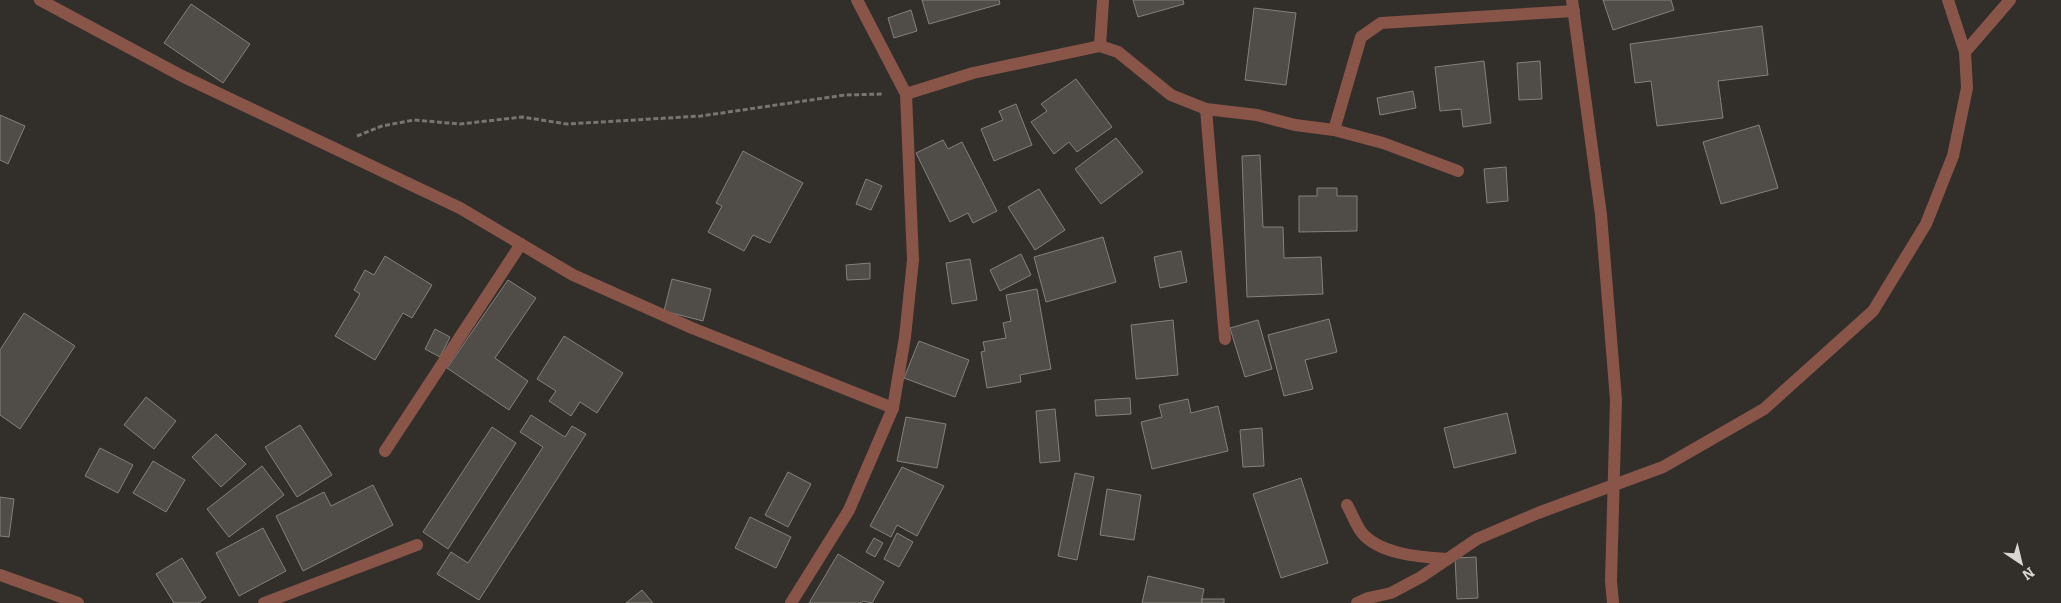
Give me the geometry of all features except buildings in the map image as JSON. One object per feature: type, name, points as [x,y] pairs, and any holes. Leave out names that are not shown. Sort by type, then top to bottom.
[{"type":"street","points":[[40,0],[182,76],[460,208],[573,275],[692,328],[893,408]]},
{"type":"street","points":[[791,603],[849,510],[893,408],[905,337],[912,260],[906,94],[857,0]]},
{"type":"street","points":[[1100,46],[1103,0]]},
{"type":"street","points":[[1357,603],[1368,598],[1391,593],[1448,559],[1477,539],[1538,513],[1663,467],[1764,409],[1873,311],[1926,224],[1953,156],[1967,88],[1965,52],[1948,0]]},
{"type":"street","points":[[1965,52],[2010,0]]},
{"type":"street","points":[[1334,130],[1361,37],[1381,23],[1573,6],[1601,216],[1616,400],[1611,581],[1613,603]]},
{"type":"street","points":[[906,94],[973,73],[1100,46],[1118,52],[1171,95],[1206,109],[1334,130],[1383,143],[1458,171]]},
{"type":"street","points":[[1206,109],[1225,339]]},
{"type":"street","points":[[385,451],[521,244]]},
{"type":"street","points":[[1347,505],[1363,534],[1382,546],[1410,556],[1448,559]]},
{"type":"street","points":[[264,603],[417,545]]},
{"type":"street","points":[[0,574],[78,603]]},
{"type":"path","points":[[331,147],[382,126],[414,120],[460,124],[522,117],[568,124],[701,116],[845,95],[906,94]]}]
